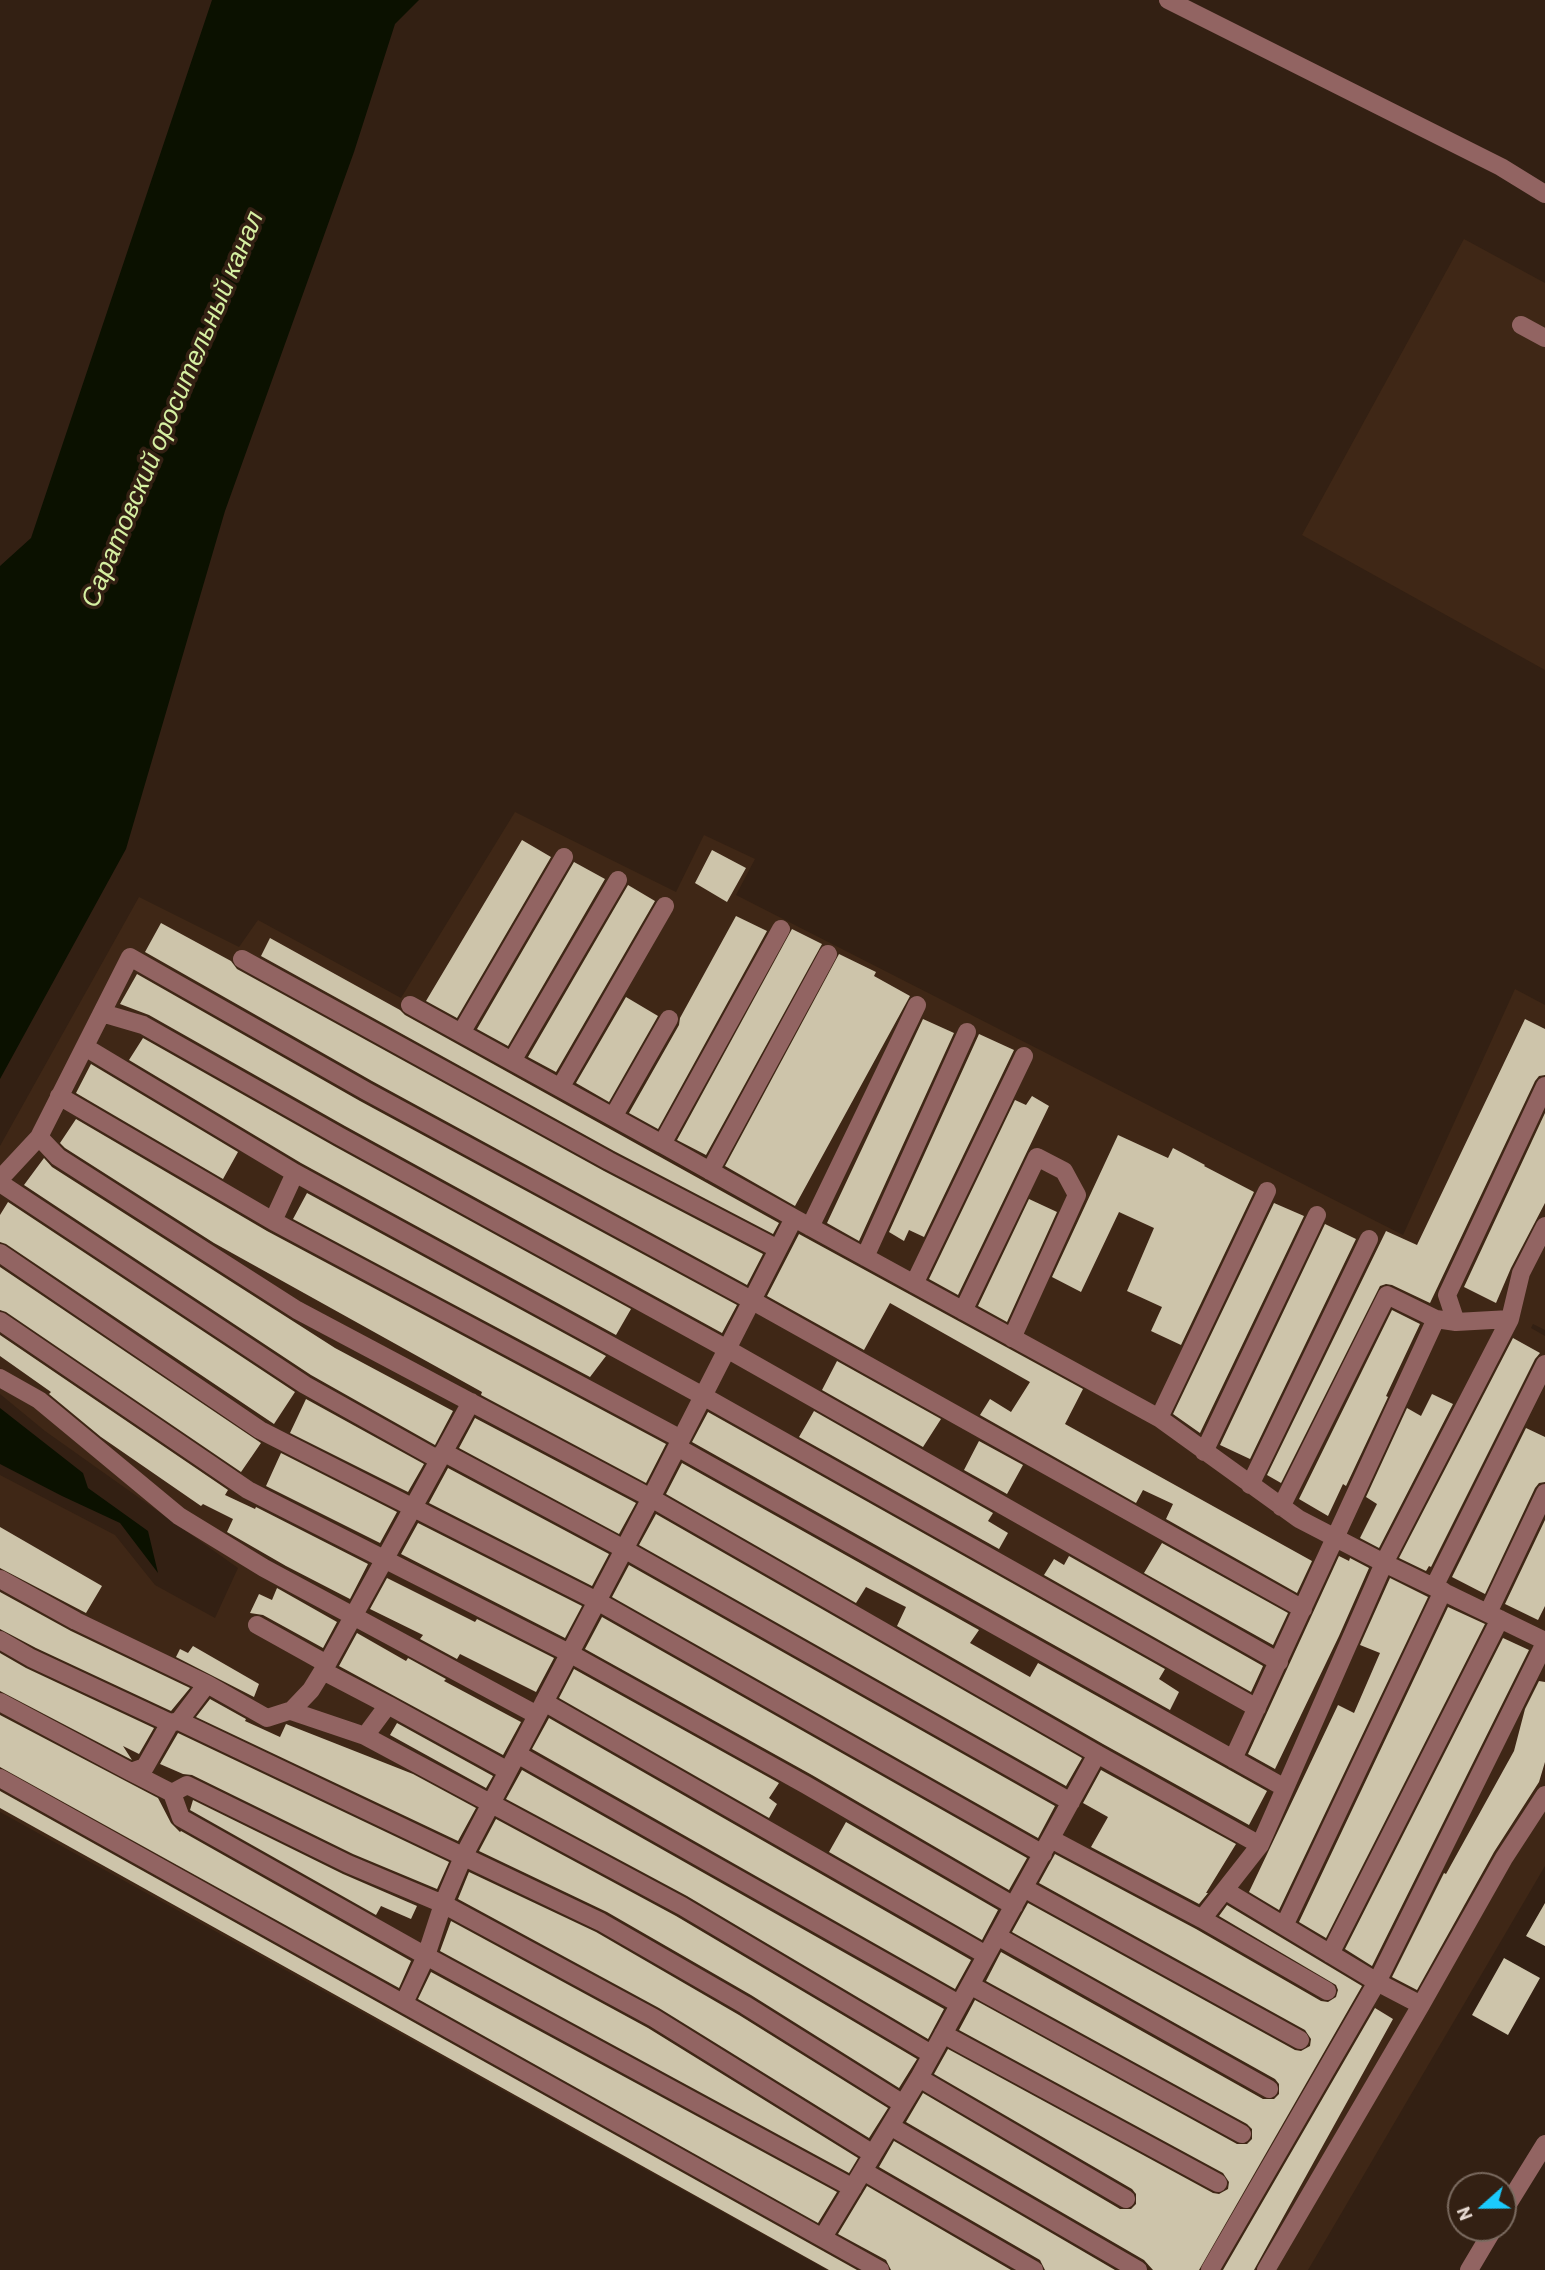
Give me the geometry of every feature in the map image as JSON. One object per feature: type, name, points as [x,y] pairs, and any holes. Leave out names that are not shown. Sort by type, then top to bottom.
[{"type":"street","points":[[1168,0],[1501,167],[1545,194]]},
{"type":"street","points":[[1521,325],[1545,338]]},
{"type":"street","points":[[461,1033],[564,857]]},
{"type":"street","points":[[512,1061],[618,880]]},
{"type":"street","points":[[560,1087],[665,906]]},
{"type":"street","points":[[663,1144],[780,929]]},
{"type":"street","points":[[709,1171],[828,954]]},
{"type":"street","points":[[1071,1802],[624,1549],[305,1385],[0,1181],[38,1138],[130,957],[366,1091],[751,1300],[1303,1609]]},
{"type":"street","points":[[242,959],[609,1161],[778,1250]]},
{"type":"street","points":[[410,1005],[1159,1418],[1298,1520],[1544,1639],[1377,1982],[1210,2270]]},
{"type":"street","points":[[404,2003],[463,1857],[651,1498],[751,1300],[778,1250],[802,1223],[917,1005]]},
{"type":"street","points":[[102,1013],[144,1025],[351,1143],[727,1349],[1279,1662]]},
{"type":"street","points":[[613,1117],[669,1019]]},
{"type":"street","points":[[865,1257],[967,1032]]},
{"type":"street","points":[[85,1047],[295,1173],[703,1396],[1257,1708]]},
{"type":"street","points":[[914,1284],[1024,1056]]},
{"type":"street","points":[[1456,1322],[1447,1295],[1545,1086]]},
{"type":"street","points":[[60,1096],[273,1221],[679,1443],[1284,1788]]},
{"type":"street","points":[[38,1138],[58,1157],[297,1310],[651,1498],[1260,1845]]},
{"type":"street","points":[[963,1311],[1037,1157],[1063,1171],[1077,1195],[1012,1338]]},
{"type":"street","points":[[273,1221],[295,1173]]},
{"type":"street","points":[[1159,1418],[1267,1191]]},
{"type":"street","points":[[1204,1452],[1317,1215]]},
{"type":"street","points":[[1202,1919],[1260,1845],[1384,1563],[1510,1319],[1521,1273],[1545,1226]]},
{"type":"street","points":[[1250,1485],[1369,1240]]},
{"type":"street","points":[[0,1253],[260,1430],[597,1601],[1047,1846],[1202,1919],[1327,1991]]},
{"type":"street","points":[[1281,1507],[1387,1295],[1436,1319],[1456,1322],[1510,1319]]},
{"type":"street","points":[[1233,1759],[1436,1319]]},
{"type":"street","points":[[0,1321],[248,1490],[569,1653],[806,1785],[1014,1906]]},
{"type":"street","points":[[1284,1926],[1545,1364]]},
{"type":"street","points":[[0,1378],[38,1400],[179,1516],[264,1568],[541,1709],[986,1955]]},
{"type":"street","points":[[0,1579],[76,1621],[207,1684],[267,1718],[291,1711],[311,1690],[325,1668],[471,1402]]},
{"type":"street","points":[[1330,1954],[1494,1616],[1545,1493]]},
{"type":"street","points":[[257,1625],[388,1705],[508,1771]]},
{"type":"street","points":[[0,1640],[31,1658],[601,1922],[745,2005],[903,2104]]},
{"type":"street","points":[[131,1772],[145,1767],[174,1722],[207,1684]]},
{"type":"street","points":[[0,1702],[172,1793],[181,1818],[425,1956],[853,2188]]},
{"type":"street","points":[[365,1736],[388,1705]]},
{"type":"street","points":[[291,1711],[365,1736],[682,1906],[931,2054]]},
{"type":"street","points":[[517,1754],[959,2004]]},
{"type":"street","points":[[823,2237],[919,2078],[1097,1754]]},
{"type":"street","points":[[0,1778],[880,2270]]},
{"type":"street","points":[[172,1793],[187,1785],[348,1864],[443,1903],[654,2018],[873,2154]]},
{"type":"street","points":[[1266,2270],[1504,1858],[1545,1795]]},
{"type":"street","points":[[1024,1888],[1300,2040]]},
{"type":"street","points":[[1226,1891],[1377,1982],[1421,2005]]},
{"type":"street","points":[[997,1936],[1269,2089]]},
{"type":"street","points":[[970,1985],[1242,2134]]},
{"type":"street","points":[[943,2034],[1218,2183]]},
{"type":"street","points":[[919,2078],[1126,2199]]},
{"type":"street","points":[[890,2126],[1138,2270]]},
{"type":"street","points":[[1517,2189],[1545,2144]]},
{"type":"street","points":[[863,2171],[1034,2270]]},
{"type":"street","points":[[1469,2270],[1485,2242]]},
{"type":"shaded area","points":[[1464,239],[1545,283],[1545,670],[1302,535]]},
{"type":"shaded area","points":[[515,812],[676,892],[704,835],[755,859],[736,895],[1403,1235],[1515,989],[1545,1005],[1545,1330],[1533,1324],[1531,1328],[1545,1336],[1545,1866],[1308,2270],[827,2270],[0,1812],[0,1475],[115,1535],[155,1585],[215,1618],[238,1568],[45,1431],[0,1394],[0,1146],[139,897],[239,947],[258,920],[401,998]]},
{"type":"water","name":"Саратовский оросительный канал","points":[[212,0],[419,0],[395,24],[354,152],[225,511],[126,849],[0,1079],[0,566],[31,538]]},
{"type":"water","points":[[0,1408],[83,1473],[88,1488],[148,1531],[158,1573],[120,1523],[0,1464]]},
{"type":"building","points":[[522,840],[551,857],[457,1018],[426,1001]]},
{"type":"building","points":[[712,850],[746,868],[727,902],[695,883]]},
{"type":"building","points":[[574,862],[605,879],[508,1046],[477,1029]]},
{"type":"building","points":[[628,885],[655,901],[556,1072],[528,1057]]},
{"type":"building","points":[[736,916],[767,931],[658,1129],[629,1113]]},
{"type":"building","points":[[161,923],[231,961],[237,969],[604,1171],[763,1254],[747,1285],[372,1081],[145,952]]},
{"type":"building","points":[[792,929],[822,944],[706,1155],[677,1140]]},
{"type":"building","points":[[270,938],[779,1223],[773,1234],[614,1151],[261,956]]},
{"type":"building","points":[[839,954],[876,972],[874,976],[910,996],[795,1206],[725,1166]]},
{"type":"building","points":[[137,974],[360,1101],[737,1305],[722,1333],[149,1015],[120,1004]]},
{"type":"building","points":[[626,997],[658,1016],[609,1102],[576,1083]]},
{"type":"building","points":[[923,1019],[954,1033],[859,1241],[827,1223]]},
{"type":"building","points":[[1525,1019],[1545,1029],[1545,1075],[1539,1076],[1535,1081],[1430,1303],[1392,1285],[1380,1286],[1281,1483],[1267,1475],[1386,1231],[1417,1245]]},
{"type":"building","points":[[979,1034],[1014,1050],[924,1237],[909,1230],[904,1241],[889,1232]]},
{"type":"building","points":[[143,1038],[631,1309],[616,1335],[301,1163],[129,1060]]},
{"type":"building","points":[[91,1064],[238,1152],[223,1179],[76,1093]]},
{"type":"building","points":[[1032,1096],[1049,1106],[958,1295],[929,1279],[1015,1100],[1026,1105]]},
{"type":"building","points":[[1545,1113],[1545,1203],[1496,1303],[1464,1287]]},
{"type":"building","points":[[76,1119],[267,1231],[666,1444],[646,1483],[481,1395],[482,1392],[214,1243],[65,1148],[60,1143]]},
{"type":"building","points":[[1118,1135],[1168,1158],[1173,1148],[1254,1192],[1181,1345],[1151,1331],[1162,1307],[1127,1291],[1154,1228],[1119,1212],[1081,1292],[1052,1277]]},
{"type":"building","points":[[44,1158],[52,1167],[335,1348],[453,1411],[435,1445],[311,1375],[24,1185]]},
{"type":"building","points":[[307,1193],[606,1356],[590,1377],[293,1219]]},
{"type":"building","points":[[1029,1199],[1057,1212],[1007,1322],[978,1306]]},
{"type":"building","points":[[8,1202],[295,1392],[274,1424],[0,1242],[0,1215]]},
{"type":"building","points":[[1274,1203],[1304,1216],[1200,1433],[1173,1414]]},
{"type":"building","points":[[1325,1224],[1356,1239],[1250,1459],[1220,1445]]},
{"type":"building","points":[[799,1234],[1083,1389],[1065,1424],[1312,1561],[1297,1593],[1166,1519],[1173,1504],[1143,1490],[1136,1503],[980,1415],[990,1399],[1011,1412],[1030,1382],[890,1303],[864,1350],[767,1296]]},
{"type":"building","points":[[0,1267],[261,1443],[241,1472],[0,1310]]},
{"type":"building","points":[[1392,1310],[1420,1324],[1346,1486],[1343,1484],[1328,1516],[1299,1499]]},
{"type":"building","points":[[0,1335],[228,1490],[225,1495],[255,1509],[256,1507],[368,1564],[350,1599],[227,1532],[233,1519],[203,1504],[201,1506],[101,1437],[49,1394],[51,1392],[0,1356]]},
{"type":"building","points":[[1513,1338],[1540,1353],[1431,1567],[1426,1571],[1399,1558]]},
{"type":"building","points":[[837,1361],[941,1419],[923,1447],[822,1390]]},
{"type":"building","points":[[1432,1394],[1453,1404],[1379,1548],[1360,1538],[1377,1504],[1366,1497],[1407,1408],[1421,1416]]},
{"type":"building","points":[[306,1399],[424,1464],[408,1492],[290,1433]]},
{"type":"building","points":[[814,1411],[993,1513],[988,1521],[1008,1533],[999,1549],[799,1437]]},
{"type":"building","points":[[708,1412],[1165,1669],[1159,1679],[1179,1692],[1170,1710],[692,1442]]},
{"type":"building","points":[[475,1418],[636,1503],[619,1534],[459,1448]]},
{"type":"building","points":[[1526,1428],[1545,1437],[1545,1482],[1539,1483],[1535,1488],[1485,1594],[1452,1577]]},
{"type":"building","points":[[979,1441],[1023,1465],[1007,1494],[964,1470]]},
{"type":"building","points":[[281,1453],[397,1512],[380,1543],[266,1486]]},
{"type":"building","points":[[682,1463],[979,1630],[970,1643],[1030,1677],[1038,1663],[1267,1791],[1249,1825],[897,1626],[906,1607],[866,1587],[856,1603],[666,1494]]},
{"type":"building","points":[[448,1468],[609,1554],[592,1586],[429,1503]]},
{"type":"building","points":[[656,1514],[1082,1758],[1066,1786],[639,1545]]},
{"type":"building","points":[[1545,1520],[1545,1606],[1538,1620],[1505,1604]]},
{"type":"building","points":[[418,1523],[582,1606],[565,1638],[401,1554]]},
{"type":"building","points":[[0,1527],[102,1586],[86,1613],[0,1568]]},
{"type":"building","points":[[1162,1543],[1288,1613],[1273,1645],[1144,1573]]},
{"type":"building","points":[[1069,1556],[1263,1666],[1251,1692],[1044,1575],[1054,1559],[1064,1565]]},
{"type":"building","points":[[1339,1556],[1349,1561],[1350,1558],[1369,1568],[1275,1769],[1248,1754]]},
{"type":"building","points":[[629,1565],[1055,1806],[1038,1838],[612,1597]]},
{"type":"building","points":[[387,1578],[554,1658],[536,1692],[460,1654],[457,1659],[420,1639],[423,1635],[370,1609]]},
{"type":"building","points":[[1390,1578],[1428,1597],[1279,1910],[1249,1892],[1338,1705],[1354,1713],[1380,1653],[1360,1645]]},
{"type":"building","points":[[277,1588],[337,1622],[323,1648],[263,1615],[250,1613],[259,1594],[272,1600]]},
{"type":"building","points":[[0,1592],[71,1631],[190,1688],[171,1711],[36,1648],[0,1629]]},
{"type":"building","points":[[1448,1607],[1485,1624],[1326,1938],[1299,1922]]},
{"type":"building","points":[[602,1617],[1027,1858],[1009,1890],[812,1775],[585,1649]]},
{"type":"building","points":[[357,1633],[406,1661],[408,1658],[446,1679],[444,1681],[521,1722],[503,1755],[339,1666]]},
{"type":"building","points":[[1503,1638],[1529,1650],[1372,1966],[1345,1949]]},
{"type":"building","points":[[193,1646],[259,1684],[254,1697],[176,1657],[180,1649],[188,1653]]},
{"type":"building","points":[[0,1653],[26,1668],[154,1728],[139,1754],[123,1746],[132,1760],[0,1691]]},
{"type":"building","points":[[574,1669],[779,1783],[769,1798],[777,1804],[769,1818],[559,1698]]},
{"type":"building","points":[[1539,1681],[1545,1682],[1545,1762],[1539,1782],[1494,1852],[1417,1990],[1392,1977],[1444,1873],[1446,1874],[1514,1751],[1525,1709]]},
{"type":"building","points":[[210,1699],[246,1719],[245,1721],[280,1737],[286,1724],[413,1774],[476,1808],[458,1841],[196,1717]]},
{"type":"building","points":[[0,1715],[158,1798],[171,1823],[180,1832],[411,1961],[399,1988],[0,1767]]},
{"type":"building","points":[[549,1718],[971,1960],[955,1989],[532,1749]]},
{"type":"building","points":[[397,1723],[493,1776],[486,1788],[390,1735]]},
{"type":"building","points":[[178,1733],[449,1862],[437,1889],[353,1854],[192,1775],[160,1764]]},
{"type":"building","points":[[522,1770],[944,2009],[928,2039],[687,1896],[506,1799]]},
{"type":"building","points":[[1101,1770],[1236,1844],[1199,1904],[1091,1847],[1108,1817],[1083,1803]]},
{"type":"building","points":[[0,1791],[857,2270],[829,2270],[0,1808]]},
{"type":"building","points":[[193,1800],[343,1874],[417,1906],[411,1919],[381,1906],[376,1915],[190,1810]]},
{"type":"building","points":[[496,1819],[676,1916],[917,2059],[899,2088],[751,1995],[607,1912],[479,1851]]},
{"type":"building","points":[[846,1822],[998,1910],[982,1940],[829,1852]]},
{"type":"building","points":[[1055,1854],[1196,1929],[1321,2001],[1328,2002],[1336,1997],[1336,1985],[1219,1916],[1227,1905],[1362,1986],[1199,2270],[1153,2270],[1144,2260],[906,2122],[923,2093],[1120,2209],[1131,2209],[1136,2204],[1136,2194],[1132,2189],[934,2074],[948,2049],[1213,2193],[1219,2194],[1228,2189],[1229,2182],[1223,2173],[959,2030],[975,2000],[1237,2144],[1247,2144],[1252,2139],[1252,2129],[1247,2124],[986,1981],[1001,1952],[1263,2099],[1274,2099],[1279,2094],[1279,2084],[1275,2079],[1012,1932],[1028,1903],[1295,2050],[1301,2051],[1310,2046],[1311,2039],[1305,2030],[1039,1883]]},
{"type":"building","points":[[469,1872],[596,1932],[739,2015],[888,2108],[869,2138],[659,2008],[458,1899]]},
{"type":"building","points":[[1545,1903],[1545,1946],[1526,1936]]},
{"type":"building","points":[[451,1921],[648,2028],[858,2158],[849,2173],[440,1951]]},
{"type":"building","points":[[1504,1958],[1540,1978],[1508,2035],[1472,2015]]},
{"type":"building","points":[[431,1972],[837,2192],[818,2223],[418,1999]]},
{"type":"building","points":[[1375,2008],[1393,2019],[1254,2270],[1223,2270]]},
{"type":"building","points":[[894,2141],[1115,2270],[1045,2270],[1040,2260],[879,2167]]},
{"type":"building","points":[[867,2186],[1011,2270],[891,2270],[886,2260],[838,2234]]}]
